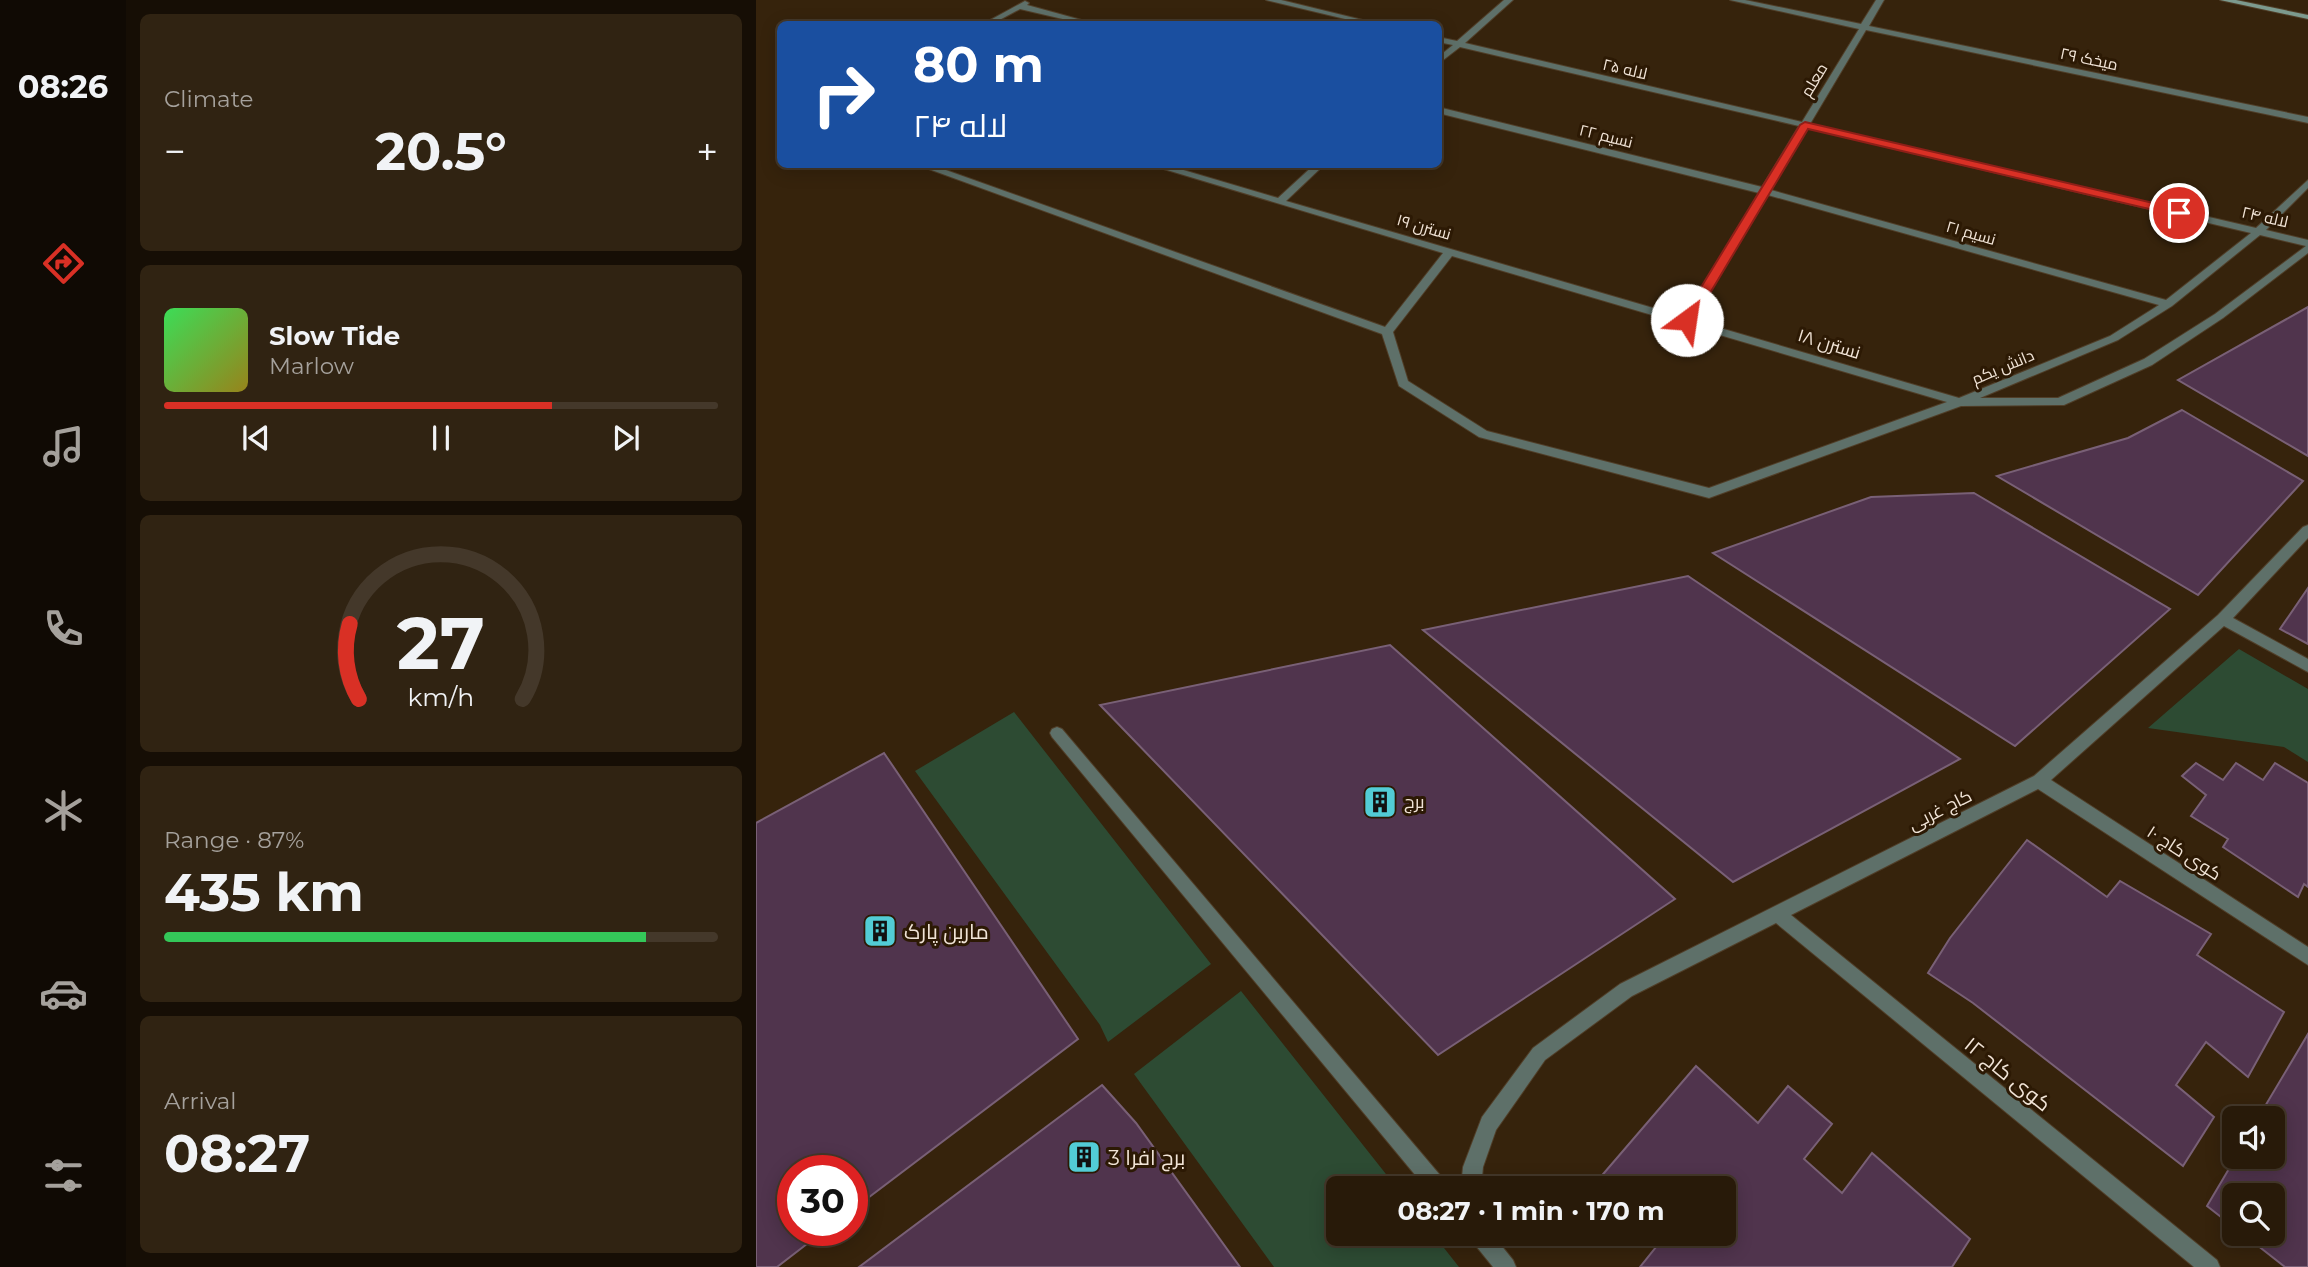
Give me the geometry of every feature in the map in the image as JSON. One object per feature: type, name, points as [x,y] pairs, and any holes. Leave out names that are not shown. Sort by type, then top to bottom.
[{"type":"main road","points":[[2224,0],[2308,17]]},
{"type":"street","points":[[992,21],[1030,0]]},
{"type":"street","points":[[1270,0],[1362,21]]},
{"type":"street","points":[[1442,58],[1509,0]]},
{"type":"street","name":"میخک ۲۹","points":[[1734,0],[2308,120]]},
{"type":"street","name":"معلم","points":[[1687,320],[1880,0]]},
{"type":"street","points":[[1019,6],[1080,21]]},
{"type":"street","name":"لاله ۲۵","points":[[1442,40],[1805,125]]},
{"type":"street","name":"نسیم ۲۲","points":[[1442,111],[1765,191]]},
{"type":"street","name":"لاله ۲۴","points":[[1805,125],[2259,231],[2308,245]]},
{"type":"street","points":[[930,168],[1387,332]]},
{"type":"street","name":"نسترن ۱۹","points":[[1165,168],[1687,320]]},
{"type":"street","points":[[1279,202],[1317,168]]},
{"type":"street","name":"دانش یکم","points":[[1960,402],[2114,338],[2168,304],[2259,231],[2308,183]]},
{"type":"street","name":"نسیم ۲۱","points":[[1765,191],[2168,304]]},
{"type":"street","name":"دانش یکم","points":[[1960,402],[2060,402],[2148,362],[2220,316],[2308,245]]},
{"type":"street","points":[[1387,332],[1450,251]]},
{"type":"street","name":"نسترن ۱۸","points":[[1687,320],[1960,402]]},
{"type":"street","points":[[1387,332],[1404,383],[1483,434],[1709,493],[1960,402]]},
{"type":"street","name":"کاج غربی","points":[[1472,1176],[1489,1125],[1539,1054],[1626,990],[1779,915],[2039,781],[2222,619],[2308,530]]},
{"type":"street","points":[[2222,619],[2308,666]]},
{"type":"street","points":[[1057,733],[1428,1176]]},
{"type":"street","name":"کوی کاج ۱۰","points":[[2039,781],[2308,957]]},
{"type":"street","name":"کوی کاج ۱۲","points":[[1779,915],[2210,1267]]},
{"type":"street","points":[[1489,1246],[1506,1267]]},
{"type":"green space","points":[[2239,649],[2308,689],[2308,762],[2284,747],[2148,728]]},
{"type":"green space","points":[[1014,712],[1211,964],[1108,1042],[1100,1025],[915,771]]},
{"type":"green space","points":[[1241,991],[1387,1176],[1326,1176],[1326,1246],[1442,1246],[1459,1267],[1274,1267],[1134,1074]]},
{"type":"building","points":[[2308,307],[2308,456],[2178,380]]},
{"type":"building","points":[[2182,410],[2303,481],[2198,595],[1997,476],[2128,438]]},
{"type":"building","points":[[1974,493],[2170,609],[2015,746],[1713,553],[1871,497]]},
{"type":"building","points":[[1688,576],[1960,759],[1733,882],[1423,630]]},
{"type":"building","points":[[2308,588],[2308,644],[2280,629]]},
{"type":"building","name":"برج","points":[[1390,645],[1675,899],[1438,1055],[1100,705]]},
{"type":"building","name":"مارین پارک","points":[[884,753],[1078,1039],[868,1198],[868,1155],[777,1155],[777,1246],[804,1246],[777,1267],[756,1267],[756,823]]},
{"type":"building","points":[[2196,763],[2223,780],[2236,763],[2263,780],[2275,763],[2308,783],[2308,887],[2304,884],[2298,897],[2223,847],[2228,839],[2191,816],[2206,795],[2182,776]]},
{"type":"building","points":[[2027,840],[2107,897],[2120,881],[2211,934],[2197,955],[2284,1012],[2248,1077],[2206,1042],[2176,1085],[2214,1117],[2183,1166],[1973,1003],[1928,973],[1950,938]]},
{"type":"building","points":[[2308,1034],[2308,1267],[2285,1267],[2258,1246],[2285,1246],[2285,1183],[2222,1183],[2222,1218],[2207,1206],[2229,1169],[2285,1169],[2285,1106],[2265,1106]]},
{"type":"building","points":[[1696,1066],[1758,1123],[1788,1086],[1832,1124],[1804,1159],[1842,1193],[1872,1153],[1970,1239],[1952,1267],[1640,1267],[1657,1246],[1736,1246],[1736,1176],[1601,1176]]},
{"type":"building","name":"برج افرا 3","points":[[1102,1085],[1136,1123],[1240,1267],[859,1267]]},
{"type":"place","name":"برج","points":[[1380,802]]},
{"type":"place","name":"مارین پارک","points":[[880,931]]},
{"type":"place","name":"برج افرا 3","points":[[1084,1157]]},
{"type":"route","points":[[1687,320],[1805,125],[2179,213]]}]
